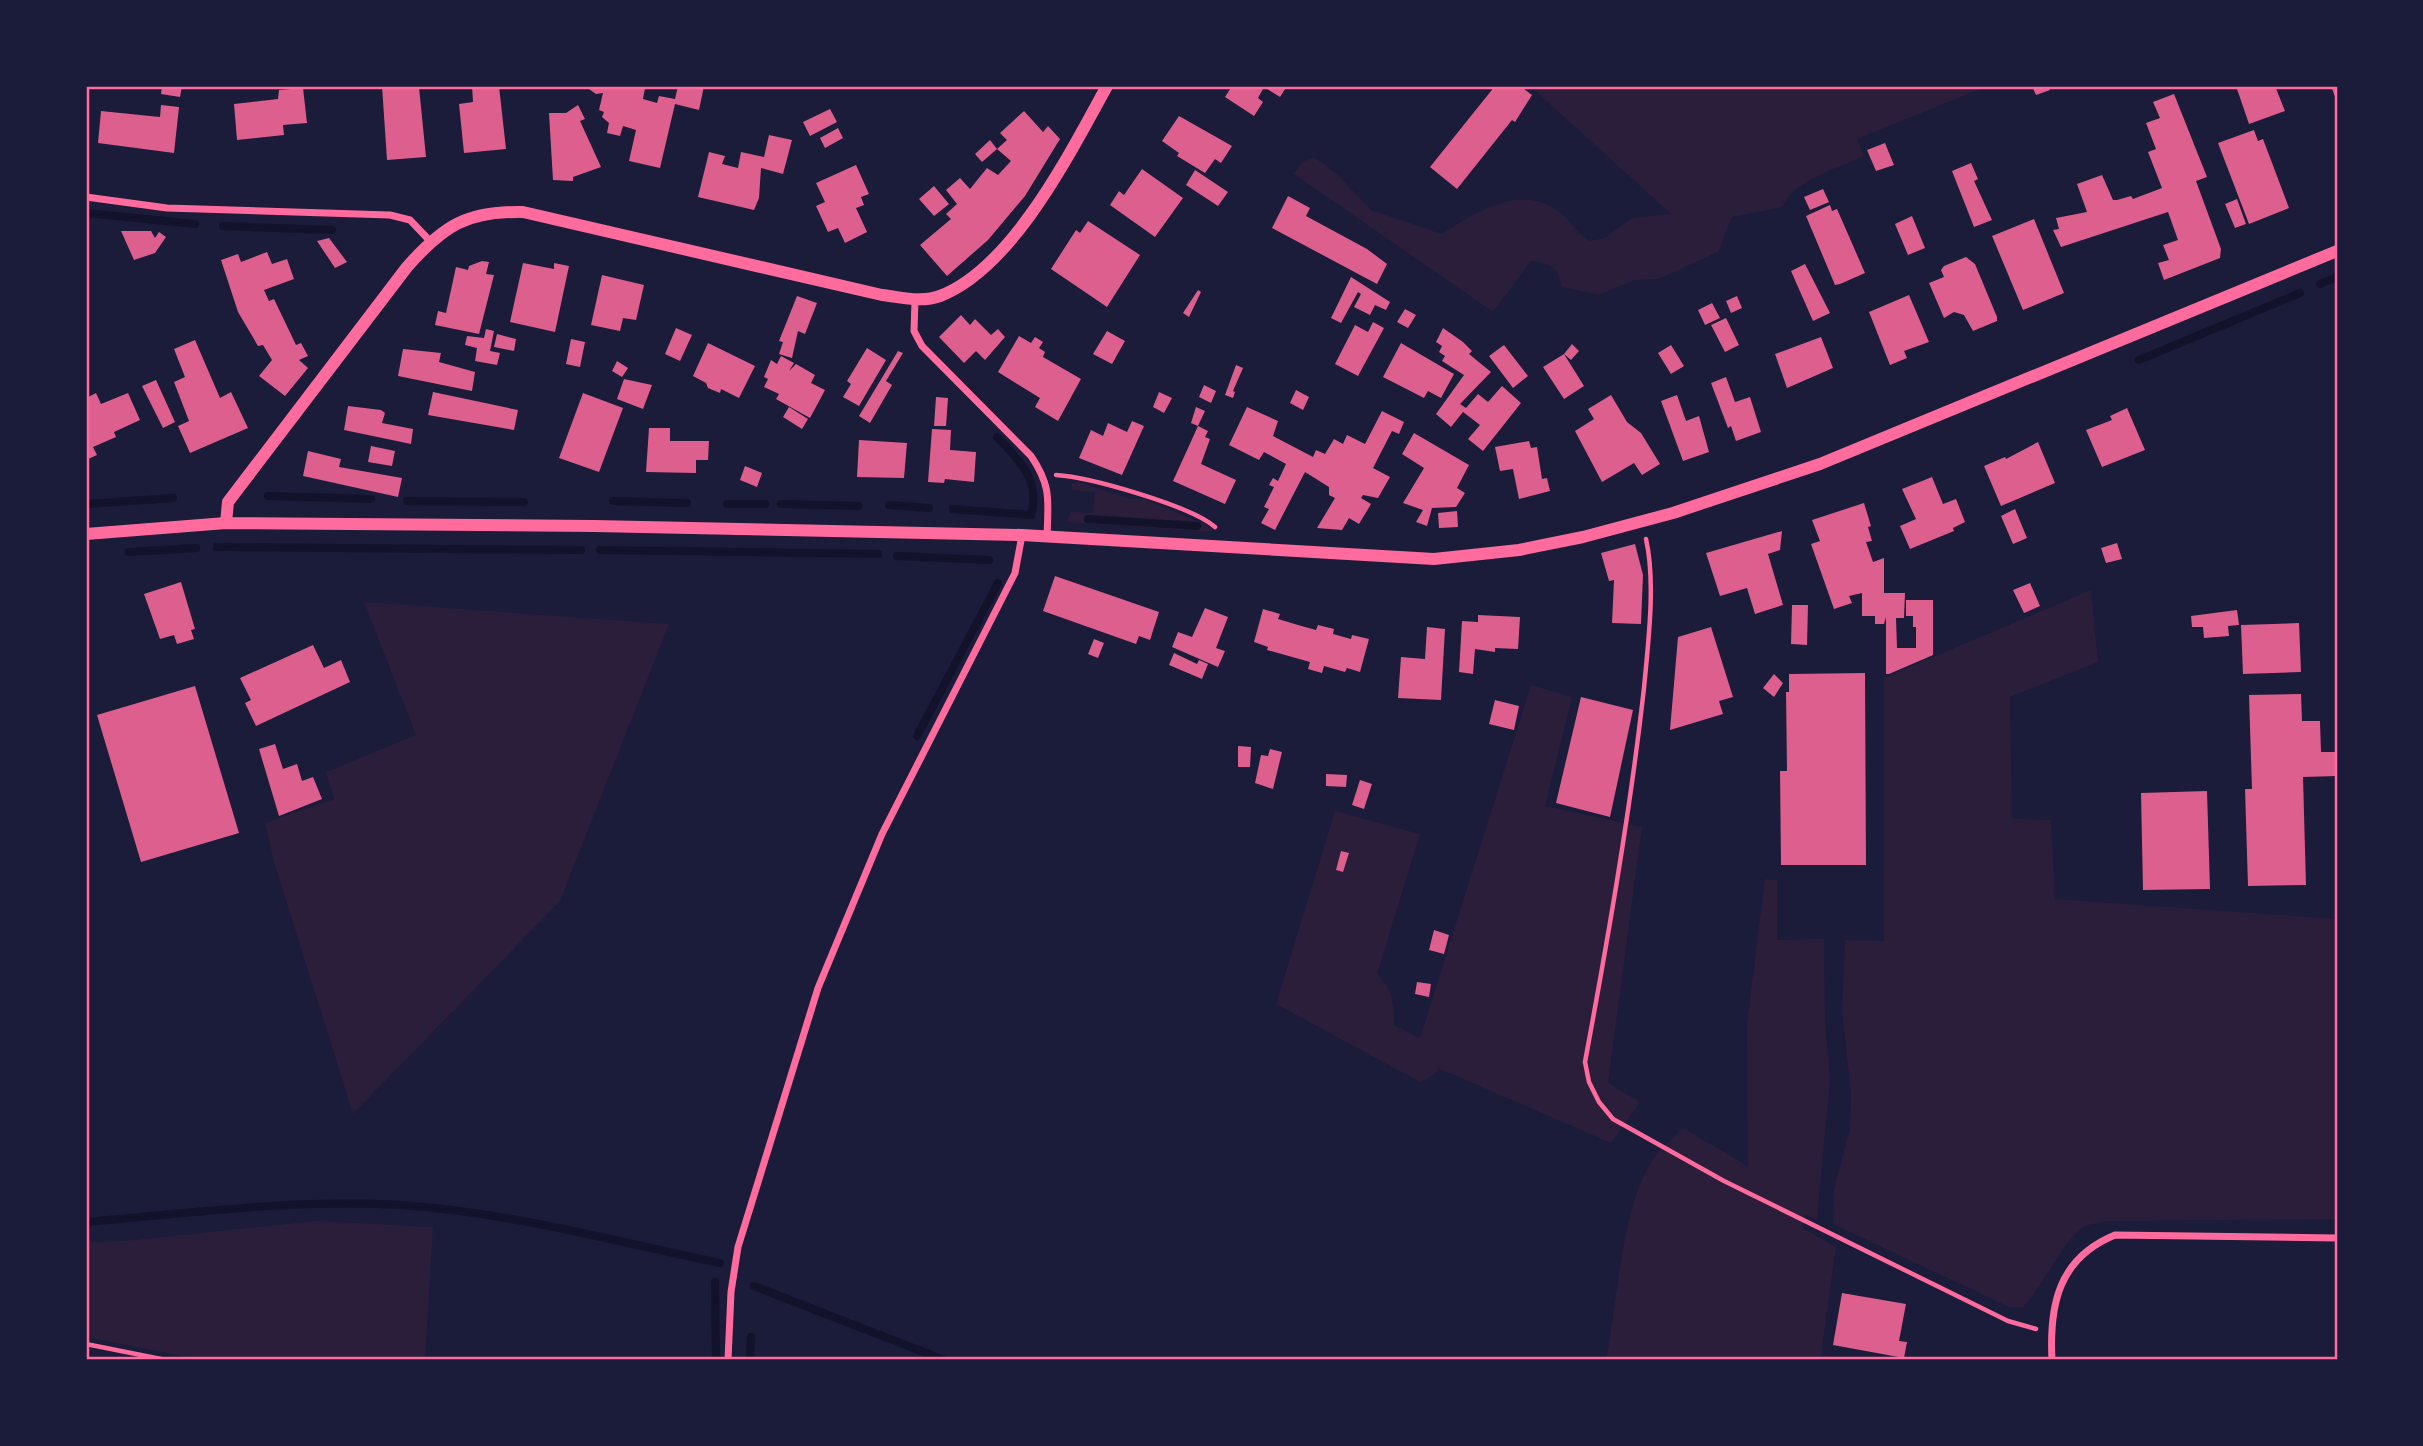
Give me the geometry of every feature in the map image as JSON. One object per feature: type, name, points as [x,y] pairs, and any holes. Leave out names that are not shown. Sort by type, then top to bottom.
[{"type":"street","points":[[226,523],[228,502],[430,241],[444,229],[471,217],[494,212],[523,212],[915,300],[938,297],[962,285],[995,254],[1056,178],[1107,86]]},
{"type":"street","points":[[86,197],[167,208],[390,215],[410,220],[430,241]]},
{"type":"street","points":[[86,534],[226,523],[594,526],[1022,535],[1434,559],[1519,550],[1642,521],[1820,464],[2337,251]]},
{"type":"street","points":[[915,300],[914,331],[922,346],[1031,456],[1042,474],[1049,495],[1047,537]]},
{"type":"street","points":[[729,1360],[731,1292],[738,1247],[818,988],[882,834],[1015,573],[1022,535]]},
{"type":"street","points":[[2052,1360],[2051,1333],[2058,1292],[2066,1274],[2079,1256],[2094,1244],[2115,1235],[2337,1238]]},
{"type":"path","points":[[1042,474],[1080,476],[1130,494],[1147,495],[1214,525],[1224,547]]},
{"type":"path","points":[[1642,521],[1650,569],[1647,655],[1635,757],[1586,1062],[1589,1082],[1599,1102],[1614,1119],[1724,1181],[2008,1321],[2051,1333]]},
{"type":"path","points":[[86,1344],[164,1360]]},
{"type":"shaded area","points":[[1530,86],[1988,86],[1857,139],[1864,156],[1807,182],[1788,197],[1782,207],[1732,217],[1718,252],[1658,279],[1634,280],[1599,295],[1562,287],[1553,268],[1531,261],[1493,312],[1294,174],[1302,162],[1314,157],[1336,173],[1371,210],[1442,234],[1469,217],[1514,200],[1544,203],[1558,211],[1590,241],[1605,238],[1632,218],[1671,214]]},
{"type":"shaded area","points":[[1077,482],[1131,499],[1145,499],[1213,528],[1211,532],[1067,522],[1071,512],[1093,513],[1095,492],[1071,490],[1072,484]]},
{"type":"shaded area","points":[[2091,590],[2098,662],[2010,697],[2012,819],[2051,820],[2055,899],[2337,919],[2337,1219],[2106,1221],[2092,1224],[2076,1233],[2068,1242],[2023,1307],[2009,1307],[1833,1224],[1834,1189],[1850,1129],[1851,1093],[1842,1010],[1845,940],[1884,941],[1884,678]]},
{"type":"shaded area","points":[[364,602],[669,624],[560,901],[353,1114],[274,862],[265,823],[334,799],[326,772],[416,735]]},
{"type":"shaded area","points":[[1531,685],[1572,697],[1545,806],[1642,827],[1608,1083],[1640,1102],[1611,1143],[1438,1068],[1435,1075],[1420,1082],[1276,1004],[1335,811],[1420,834],[1377,974],[1392,997],[1394,1025],[1420,1038]]},
{"type":"shaded area","points":[[1765,879],[1777,880],[1777,940],[1824,939],[1825,1020],[1830,1079],[1817,1220],[1805,1214],[1803,1228],[1836,1247],[1821,1355],[1854,1360],[1606,1360],[1628,1225],[1644,1175],[1656,1155],[1683,1128],[1748,1166],[1747,1024]]},
{"type":"shaded area","points":[[316,1221],[433,1227],[425,1360],[202,1360],[86,1337],[86,1242],[125,1241]]},
{"type":"building","points":[[162,86],[182,86],[180,97],[161,94]]},
{"type":"building","points":[[382,86],[419,87],[426,157],[387,160]]},
{"type":"building","points":[[472,86],[499,86],[506,149],[464,153],[459,104],[473,102]]},
{"type":"building","points":[[590,86],[645,88],[643,99],[657,103],[659,96],[675,99],[678,86],[704,86],[699,110],[675,104],[660,168],[629,161],[636,130],[623,126],[620,136],[607,133],[609,123],[602,117],[604,112],[599,110],[603,93],[596,94],[589,89]]},
{"type":"building","points":[[1232,86],[1287,86],[1280,97],[1264,87],[1258,98],[1263,102],[1254,116],[1225,97]]},
{"type":"building","points":[[1495,86],[1520,86],[1532,95],[1515,122],[1512,120],[1457,189],[1430,167]]},
{"type":"building","points":[[2032,86],[2048,86],[2050,90],[2036,95]]},
{"type":"building","points":[[2236,86],[2275,86],[2285,111],[2249,124]]},
{"type":"building","points":[[2331,86],[2337,86],[2337,102]]},
{"type":"building","points":[[303,88],[307,123],[283,125],[284,135],[237,140],[234,104],[278,99],[279,90]]},
{"type":"building","points":[[2174,94],[2207,177],[2196,181],[2221,249],[2220,258],[2164,280],[2158,263],[2169,260],[2163,245],[2178,240],[2168,212],[2061,247],[2053,230],[2059,229],[2056,218],[2087,212],[2077,184],[2102,175],[2113,200],[2131,196],[2133,199],[2162,188],[2148,152],[2156,149],[2146,123],[2160,118],[2153,102]]},
{"type":"building","points":[[161,105],[179,107],[174,153],[98,143],[101,111],[160,117]]},
{"type":"building","points":[[578,105],[585,119],[580,121],[601,167],[573,177],[573,181],[553,180],[549,113],[566,113]]},
{"type":"building","points":[[830,109],[837,122],[810,136],[803,122]]},
{"type":"building","points":[[1024,111],[1043,132],[1048,126],[1060,139],[1025,196],[988,240],[947,276],[920,245],[951,219],[946,214],[957,204],[946,190],[960,178],[970,189],[987,168],[998,175],[1011,161],[997,149],[1007,140],[1000,133]]},
{"type":"building","points":[[1179,116],[1232,146],[1221,163],[1215,159],[1205,173],[1177,156],[1179,153],[1162,141]]},
{"type":"building","points":[[838,128],[843,138],[825,148],[820,138]]},
{"type":"building","points":[[2254,130],[2258,141],[2263,139],[2289,208],[2249,224],[2218,143]]},
{"type":"building","points":[[769,135],[792,140],[783,174],[761,168],[759,198],[754,210],[698,197],[709,152],[725,156],[722,164],[738,168],[741,152],[764,157]]},
{"type":"building","points":[[990,140],[997,149],[982,162],[975,154]]},
{"type":"building","points":[[1885,143],[1894,165],[1876,171],[1867,150]]},
{"type":"building","points":[[1971,163],[1978,179],[1974,181],[1992,220],[1974,227],[1952,171]]},
{"type":"building","points":[[856,165],[869,194],[861,197],[864,205],[856,208],[867,232],[845,243],[838,228],[828,232],[816,206],[825,202],[816,183]]},
{"type":"building","points":[[1142,169],[1183,198],[1155,237],[1110,205],[1119,191],[1124,195]]},
{"type":"building","points":[[1195,170],[1228,192],[1218,206],[1186,185]]},
{"type":"building","points":[[934,186],[949,204],[934,216],[919,199]]},
{"type":"building","points":[[1823,189],[1829,202],[1810,210],[1804,197]]},
{"type":"building","points":[[1288,196],[1310,208],[1306,216],[1367,249],[1387,264],[1377,284],[1272,228]]},
{"type":"building","points":[[2237,199],[2246,224],[2235,228],[2225,204]]},
{"type":"building","points":[[1830,205],[1832,211],[1837,209],[1865,273],[1835,285],[1806,216]]},
{"type":"building","points":[[1912,216],[1925,248],[1908,255],[1895,224]]},
{"type":"building","points":[[2034,219],[2064,293],[2023,310],[1992,236]]},
{"type":"building","points":[[1088,221],[1140,255],[1107,307],[1051,269],[1076,230],[1080,233]]},
{"type":"building","points":[[121,231],[151,231],[155,238],[159,232],[166,237],[155,253],[134,260]]},
{"type":"building","points":[[329,238],[347,262],[335,268],[317,241]]},
{"type":"building","points":[[267,252],[272,264],[287,259],[294,279],[264,290],[269,301],[274,299],[296,345],[301,343],[308,356],[299,360],[308,368],[285,396],[259,376],[272,360],[263,345],[258,346],[238,312],[221,260],[238,254],[241,262]]},
{"type":"building","points":[[1966,257],[1975,264],[1997,317],[1997,321],[1973,331],[1964,315],[1954,312],[1944,318],[1929,283],[1944,277],[1941,270],[1944,266]]},
{"type":"building","points":[[482,261],[489,262],[486,274],[494,275],[479,334],[435,325],[438,311],[446,313],[456,267],[468,270],[469,266]]},
{"type":"building","points":[[523,263],[554,269],[554,263],[569,266],[555,332],[510,322]]},
{"type":"building","points":[[1805,264],[1830,313],[1813,321],[1791,271]]},
{"type":"building","points":[[602,275],[644,285],[636,320],[623,318],[620,331],[591,325]]},
{"type":"building","points":[[1351,277],[1390,302],[1386,310],[1375,305],[1370,315],[1354,307],[1361,294],[1358,292],[1341,323],[1331,318]]},
{"type":"building","points":[[1198,290],[1201,292],[1189,317],[1183,313]]},
{"type":"building","points":[[1909,295],[1929,342],[1904,351],[1907,358],[1890,365],[1869,312]]},
{"type":"building","points":[[797,296],[817,303],[805,334],[798,331],[792,358],[779,354],[783,342],[779,341]]},
{"type":"building","points":[[1737,296],[1742,308],[1731,313],[1726,301]]},
{"type":"building","points":[[1712,303],[1720,318],[1705,325],[1698,310]]},
{"type":"building","points":[[1405,309],[1416,315],[1408,328],[1397,322]]},
{"type":"building","points":[[961,315],[970,325],[975,319],[991,335],[998,329],[1005,337],[985,360],[976,351],[964,363],[939,337]]},
{"type":"building","points":[[1726,318],[1739,345],[1725,352],[1711,325]]},
{"type":"building","points":[[1373,322],[1384,328],[1358,376],[1335,364],[1355,325],[1368,332]]},
{"type":"building","points":[[676,328],[692,335],[680,361],[665,354]]},
{"type":"building","points":[[1443,328],[1463,342],[1472,351],[1469,354],[1491,372],[1460,404],[1466,408],[1478,394],[1488,402],[1502,386],[1521,403],[1483,451],[1468,439],[1480,425],[1463,412],[1451,427],[1436,414],[1464,375],[1442,361],[1445,356],[1439,352],[1442,346],[1436,342]]},
{"type":"building","points":[[486,329],[494,331],[490,351],[500,353],[497,365],[475,361],[477,348],[465,345],[467,336],[484,338]]},
{"type":"building","points":[[1107,331],[1125,341],[1112,364],[1093,354]]},
{"type":"building","points":[[497,334],[516,339],[514,351],[494,347]]},
{"type":"building","points":[[1019,336],[1031,343],[1035,337],[1043,342],[1039,348],[1045,352],[1043,357],[1081,379],[1058,421],[1035,407],[1040,398],[998,372]]},
{"type":"building","points":[[1821,337],[1833,368],[1787,388],[1775,354]]},
{"type":"building","points":[[571,339],[585,342],[580,367],[566,364]]},
{"type":"building","points":[[195,340],[220,398],[231,392],[248,428],[190,453],[178,426],[189,421],[174,382],[185,377],[174,349]]},
{"type":"building","points":[[708,343],[755,366],[739,398],[721,389],[720,393],[708,388],[706,383],[693,376]]},
{"type":"building","points":[[1401,343],[1454,374],[1441,398],[1428,391],[1424,398],[1383,377]]},
{"type":"building","points":[[1572,344],[1579,351],[1571,360],[1564,354]]},
{"type":"building","points":[[1504,345],[1528,376],[1513,388],[1489,356]]},
{"type":"building","points":[[1671,345],[1684,366],[1671,374],[1658,353]]},
{"type":"building","points":[[867,348],[886,360],[859,406],[843,397],[851,384],[847,381]]},
{"type":"building","points":[[403,349],[441,353],[439,362],[475,372],[472,391],[398,376]]},
{"type":"building","points":[[898,351],[903,353],[886,381],[892,385],[870,423],[859,416]]},
{"type":"building","points":[[1564,354],[1584,386],[1564,399],[1543,367]]},
{"type":"building","points":[[781,356],[794,363],[789,371],[796,364],[815,375],[811,383],[825,390],[810,418],[776,399],[779,394],[764,387],[768,379],[764,377],[771,360],[777,364]]},
{"type":"building","points":[[617,361],[628,368],[622,377],[612,371]]},
{"type":"building","points":[[1236,365],[1243,368],[1233,391],[1233,398],[1225,395]]},
{"type":"building","points":[[1726,377],[1735,402],[1750,397],[1761,432],[1736,441],[1731,426],[1728,428],[1711,383]]},
{"type":"building","points":[[624,379],[652,385],[643,409],[617,399]]},
{"type":"building","points":[[156,380],[175,422],[163,428],[142,386]]},
{"type":"building","points":[[1204,385],[1216,391],[1211,403],[1199,397]]},
{"type":"building","points":[[1296,390],[1309,397],[1303,410],[1290,403]]},
{"type":"building","points":[[433,392],[518,410],[514,430],[428,415]]},
{"type":"building","points":[[1159,392],[1172,398],[1164,413],[1153,407]]},
{"type":"building","points":[[96,393],[101,404],[128,393],[140,420],[114,432],[116,437],[93,447],[97,455],[86,460],[86,398]]},
{"type":"building","points":[[583,393],[623,408],[599,472],[559,458]]},
{"type":"building","points":[[1611,395],[1627,422],[1641,433],[1660,464],[1642,475],[1634,463],[1602,482],[1575,431],[1594,419],[1588,409]]},
{"type":"building","points":[[1677,395],[1686,421],[1699,416],[1709,452],[1683,461],[1661,401]]},
{"type":"building","points":[[936,397],[948,398],[946,426],[934,426]]},
{"type":"building","points":[[348,406],[381,410],[385,413],[382,423],[413,429],[411,444],[344,430]]},
{"type":"building","points":[[789,407],[808,419],[802,429],[783,417]]},
{"type":"building","points":[[1196,407],[1205,411],[1198,426],[1191,423]]},
{"type":"building","points":[[1247,407],[1278,421],[1273,436],[1313,457],[1316,450],[1325,454],[1334,439],[1343,444],[1347,435],[1365,444],[1382,411],[1404,422],[1399,434],[1392,431],[1373,468],[1390,477],[1378,498],[1363,495],[1361,498],[1371,504],[1359,524],[1349,518],[1342,530],[1317,528],[1335,498],[1329,495],[1329,487],[1305,472],[1275,530],[1261,523],[1269,509],[1264,507],[1274,487],[1269,485],[1273,478],[1278,481],[1286,464],[1264,452],[1259,460],[1229,445]]},
{"type":"building","points":[[2127,408],[2145,450],[2102,467],[2086,430],[2112,420],[2110,416]]},
{"type":"building","points":[[1132,421],[1144,426],[1122,475],[1079,458],[1091,430],[1103,436],[1108,423],[1127,432]]},
{"type":"building","points":[[1198,426],[1208,431],[1205,437],[1210,439],[1201,464],[1236,480],[1225,504],[1173,481]]},
{"type":"building","points":[[649,428],[670,428],[670,441],[709,441],[708,460],[696,460],[696,473],[646,472]]},
{"type":"building","points":[[932,429],[951,430],[950,450],[976,452],[974,482],[945,479],[944,483],[928,482]]},
{"type":"building","points":[[1414,433],[1469,465],[1457,488],[1465,493],[1456,507],[1432,508],[1427,526],[1416,522],[1423,510],[1403,503],[1424,468],[1402,454]]},
{"type":"building","points":[[859,440],[907,443],[904,478],[857,477]]},
{"type":"building","points":[[1529,441],[1531,448],[1537,447],[1542,479],[1547,478],[1550,491],[1519,499],[1513,469],[1500,471],[1495,447]]},
{"type":"building","points":[[2038,442],[2055,483],[2001,506],[1984,466],[2005,457],[2006,459]]},
{"type":"building","points":[[371,446],[395,451],[392,466],[368,462]]},
{"type":"building","points":[[308,451],[341,459],[339,467],[402,478],[398,497],[303,476]]},
{"type":"building","points":[[745,466],[762,473],[757,487],[740,480]]},
{"type":"building","points":[[1932,477],[1943,504],[1956,499],[1965,522],[1953,528],[1954,531],[1910,549],[1900,526],[1916,519],[1902,489]]},
{"type":"building","points":[[1864,503],[1871,526],[1868,527],[1872,541],[1866,542],[1873,562],[1884,558],[1884,593],[1905,593],[1904,618],[1896,618],[1897,648],[1916,648],[1916,627],[1913,627],[1913,616],[1906,616],[1906,600],[1933,600],[1933,655],[1889,674],[1886,674],[1886,617],[1884,624],[1875,624],[1875,616],[1862,616],[1862,593],[1849,596],[1852,603],[1834,609],[1811,544],[1820,541],[1812,520]]},
{"type":"building","points":[[2015,509],[2027,538],[2013,544],[2001,516]]},
{"type":"building","points":[[1457,511],[1458,527],[1439,528],[1438,513]]},
{"type":"building","points":[[1782,531],[1780,550],[1768,554],[1783,605],[1755,614],[1747,588],[1720,596],[1706,553]]},
{"type":"building","points":[[2117,543],[2122,559],[2106,563],[2101,548]]},
{"type":"building","points":[[1635,544],[1643,575],[1641,624],[1612,623],[1614,580],[1609,581],[1601,553]]},
{"type":"building","points":[[1055,576],[1159,612],[1150,640],[1139,636],[1136,644],[1043,611]]},
{"type":"building","points":[[181,582],[195,629],[191,630],[194,639],[177,644],[174,635],[160,639],[144,594]]},
{"type":"building","points":[[2030,583],[2040,606],[2024,613],[2013,590]]},
{"type":"building","points":[[1792,605],[1808,605],[1807,645],[1791,644]]},
{"type":"building","points":[[1205,608],[1228,617],[1216,648],[1225,651],[1218,667],[1172,647],[1178,632],[1192,637]]},
{"type":"building","points":[[1263,609],[1280,614],[1278,619],[1298,625],[1316,630],[1318,625],[1334,629],[1333,634],[1351,639],[1352,635],[1369,639],[1360,672],[1347,668],[1345,672],[1324,666],[1322,673],[1308,669],[1310,662],[1267,650],[1268,647],[1254,642]]},
{"type":"building","points":[[2237,610],[2239,625],[2228,626],[2229,636],[2204,638],[2203,627],[2192,627],[2191,616]]},
{"type":"building","points":[[1478,615],[1520,617],[1518,649],[1495,648],[1495,652],[1475,649],[1473,674],[1459,672],[1462,621],[1478,622]]},
{"type":"building","points":[[2299,623],[2301,672],[2243,674],[2241,625]]},
{"type":"building","points":[[1427,627],[1445,629],[1441,700],[1398,698],[1401,657],[1425,659]]},
{"type":"building","points":[[1711,627],[1733,697],[1719,701],[1723,714],[1670,730],[1678,637]]},
{"type":"building","points":[[1094,639],[1104,643],[1098,658],[1088,654]]},
{"type":"building","points":[[313,645],[324,668],[341,660],[350,682],[256,726],[245,703],[251,700],[240,678]]},
{"type":"building","points":[[1174,653],[1197,664],[1199,660],[1208,664],[1202,679],[1169,665]]},
{"type":"building","points":[[1865,673],[1866,865],[1781,865],[1780,771],[1787,771],[1786,692],[1789,692],[1789,674]]},
{"type":"building","points":[[1774,674],[1783,683],[1774,697],[1763,688]]},
{"type":"building","points":[[195,686],[239,833],[141,862],[97,715]]},
{"type":"building","points":[[2301,694],[2302,721],[2320,721],[2321,752],[2337,752],[2337,776],[2303,777],[2306,885],[2248,886],[2245,789],[2252,789],[2249,695]]},
{"type":"building","points":[[1581,697],[1633,710],[1610,817],[1556,803]]},
{"type":"building","points":[[1495,700],[1519,706],[1514,730],[1489,724]]},
{"type":"building","points":[[275,744],[283,769],[297,764],[302,781],[313,777],[322,799],[279,816],[259,749]]},
{"type":"building","points":[[1238,746],[1251,747],[1250,767],[1238,767]]},
{"type":"building","points":[[1270,749],[1282,752],[1273,789],[1255,783],[1261,755],[1268,756]]},
{"type":"building","points":[[1326,774],[1347,775],[1346,787],[1326,786]]},
{"type":"building","points":[[1360,780],[1372,784],[1364,809],[1352,805]]},
{"type":"building","points":[[2207,791],[2210,889],[2143,890],[2141,793]]},
{"type":"building","points":[[1341,851],[1349,853],[1343,872],[1336,870]]},
{"type":"building","points":[[1434,930],[1449,935],[1444,954],[1429,950]]},
{"type":"building","points":[[1417,982],[1431,984],[1429,997],[1415,994]]},
{"type":"building","points":[[1842,1293],[1906,1304],[1899,1341],[1907,1342],[1904,1358],[1833,1345]]},
{"type":"waterway","points":[[86,213],[195,224]]},
{"type":"waterway","points":[[223,226],[332,230]]},
{"type":"waterway","points":[[2320,284],[2337,277]]},
{"type":"waterway","points":[[2139,360],[2300,293]]},
{"type":"waterway","points":[[953,509],[1031,515],[1033,491],[1026,471],[997,437]]},
{"type":"waterway","points":[[268,496],[371,499]]},
{"type":"waterway","points":[[86,504],[173,498]]},
{"type":"waterway","points":[[407,501],[524,502]]},
{"type":"waterway","points":[[613,501],[687,503]]},
{"type":"waterway","points":[[727,504],[765,504]]},
{"type":"waterway","points":[[781,504],[858,506]]},
{"type":"waterway","points":[[889,505],[929,508]]},
{"type":"waterway","points":[[1088,519],[1197,526]]},
{"type":"waterway","points":[[217,547],[581,550]]},
{"type":"waterway","points":[[129,552],[196,548]]},
{"type":"waterway","points":[[600,550],[878,554]]},
{"type":"waterway","points":[[897,556],[989,560]]},
{"type":"waterway","points":[[917,736],[998,583]]},
{"type":"waterway","points":[[86,1222],[282,1205],[400,1205],[521,1221],[720,1263]]},
{"type":"waterway","points":[[715,1282],[716,1360]]},
{"type":"waterway","points":[[754,1286],[944,1360]]},
{"type":"waterway","points":[[750,1360],[751,1337]]}]
